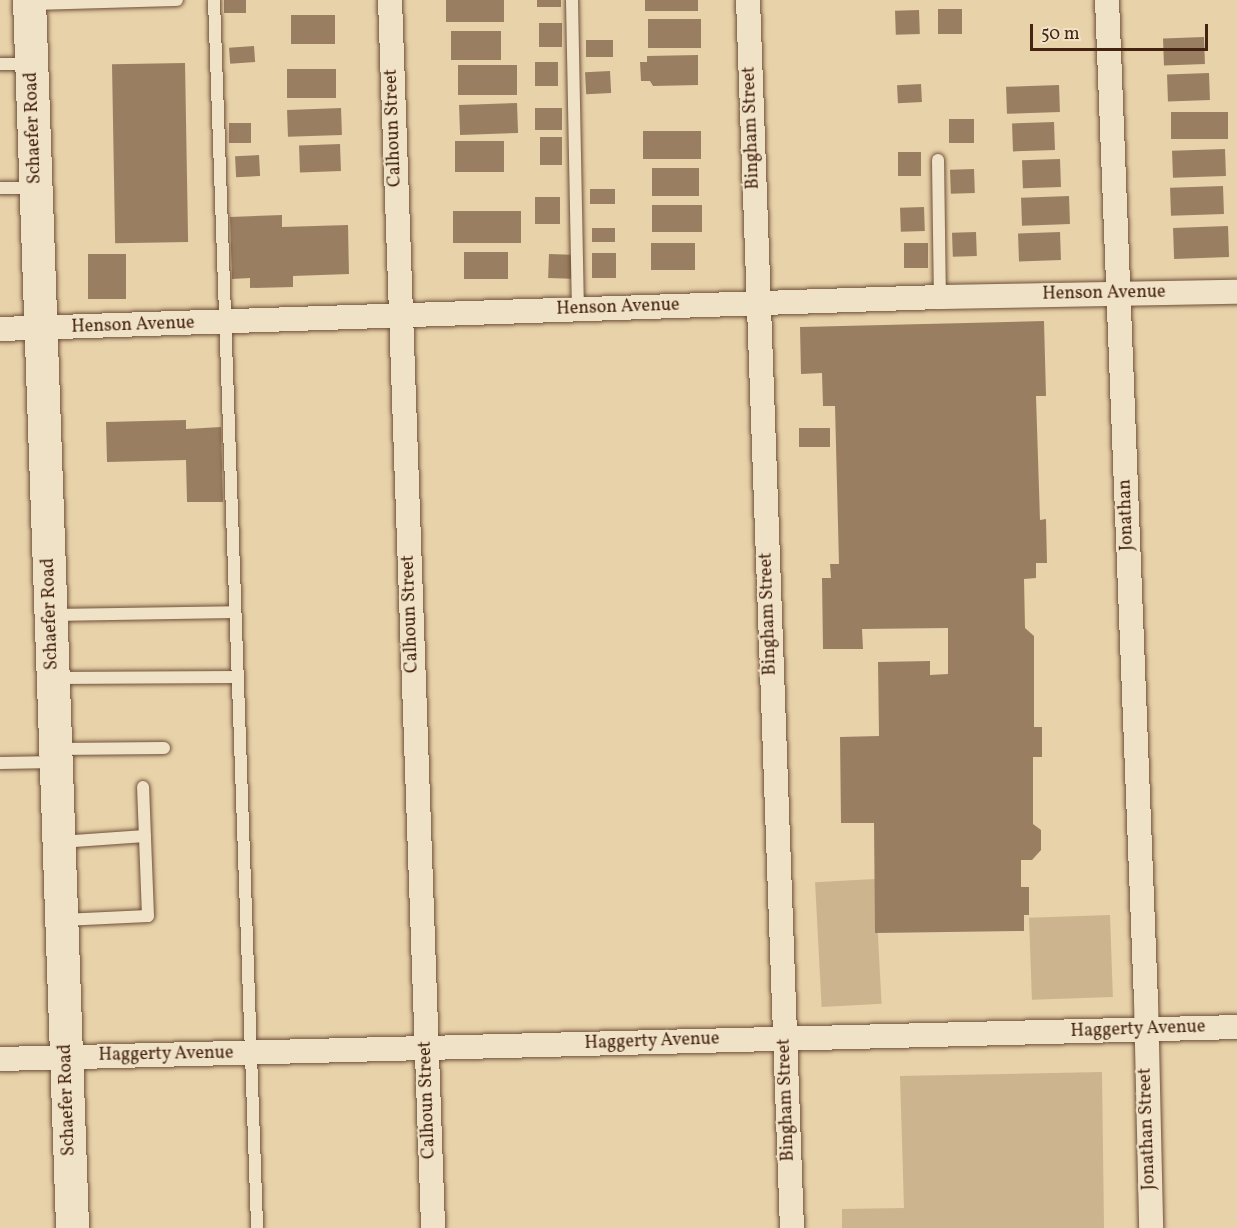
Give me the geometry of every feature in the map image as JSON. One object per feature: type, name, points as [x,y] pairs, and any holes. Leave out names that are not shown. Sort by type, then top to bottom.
[{"type":"main road","name":"Schaefer Road","points":[[29,2],[16,64],[36,188],[72,1228]]},
{"type":"street","name":"Calhoun Street","points":[[390,0],[433,1228]]},
{"type":"street","name":"Bingham Street","points":[[748,0],[792,1228]]},
{"type":"street","name":"Jonathan","points":[[1107,0],[1147,1030]]},
{"type":"street","name":"Henson Avenue","points":[[0,329],[225,324],[940,297],[1119,292],[1237,292]]},
{"type":"street","name":"Haggerty Avenue","points":[[0,1059],[1237,1027]]},
{"type":"street","name":"Jonathan Street","points":[[1147,1030],[1151,1228]]},
{"type":"lane","points":[[29,2],[177,0]]},
{"type":"lane","points":[[214,0],[257,1228]]},
{"type":"lane","points":[[572,0],[578,309]]},
{"type":"lane","points":[[938,160],[940,297]]},
{"type":"lane","points":[[0,188],[36,188]]},
{"type":"lane","points":[[51,615],[235,612]]},
{"type":"lane","points":[[53,678],[237,677]]},
{"type":"lane","points":[[0,763],[56,756],[164,748]]},
{"type":"lane","points":[[62,920],[148,916],[143,787]]},
{"type":"lane","points":[[59,842],[145,837]]},
{"type":"shaded area","points":[[875,879],[882,1004],[822,1007],[815,882]]},
{"type":"shaded area","points":[[1110,915],[1113,997],[1032,1000],[1029,918]]},
{"type":"shaded area","points":[[1102,1072],[1104,1228],[842,1228],[842,1209],[904,1208],[900,1076]]},
{"type":"building","points":[[224,0],[246,0],[246,13],[224,13]]},
{"type":"building","points":[[446,0],[504,0],[504,22],[446,22]]},
{"type":"building","points":[[537,0],[561,0],[561,7],[537,7]]},
{"type":"building","points":[[645,0],[698,0],[698,11],[645,11]]},
{"type":"building","points":[[938,9],[962,9],[962,34],[938,34]]},
{"type":"building","points":[[919,10],[920,34],[896,35],[895,11]]},
{"type":"building","points":[[291,15],[335,15],[335,44],[291,44]]},
{"type":"building","points":[[648,19],[701,19],[701,48],[648,48]]},
{"type":"building","points":[[539,23],[562,23],[562,47],[539,47]]},
{"type":"building","points":[[451,31],[501,31],[501,60],[451,60]]},
{"type":"building","points":[[1204,37],[1205,64],[1164,65],[1163,38]]},
{"type":"building","points":[[586,40],[613,40],[613,57],[586,57]]},
{"type":"building","points":[[254,46],[255,62],[230,64],[229,48]]},
{"type":"building","points":[[698,55],[698,85],[653,86],[650,81],[641,81],[640,62],[647,62],[647,56]]},
{"type":"building","points":[[535,62],[558,62],[558,86],[535,86]]},
{"type":"building","points":[[185,63],[188,242],[115,243],[112,64]]},
{"type":"building","points":[[458,65],[517,65],[517,95],[458,95]]},
{"type":"building","points":[[287,69],[336,69],[336,98],[287,98]]},
{"type":"building","points":[[610,71],[611,93],[586,94],[585,72]]},
{"type":"building","points":[[1209,73],[1210,100],[1168,101],[1167,74]]},
{"type":"building","points":[[921,84],[922,102],[898,103],[897,85]]},
{"type":"building","points":[[1059,85],[1060,112],[1007,114],[1006,87]]},
{"type":"building","points":[[517,103],[518,133],[460,135],[459,105]]},
{"type":"building","points":[[341,108],[342,135],[288,137],[287,110]]},
{"type":"building","points":[[535,108],[562,108],[562,130],[535,130]]},
{"type":"building","points":[[1171,112],[1228,112],[1228,139],[1171,139]]},
{"type":"building","points":[[949,119],[974,119],[974,143],[949,143]]},
{"type":"building","points":[[1054,122],[1055,150],[1013,151],[1012,123]]},
{"type":"building","points":[[229,123],[251,123],[251,143],[229,143]]},
{"type":"building","points":[[643,131],[701,131],[701,159],[643,159]]},
{"type":"building","points":[[540,137],[562,137],[562,165],[540,165]]},
{"type":"building","points":[[455,141],[504,141],[504,172],[455,172]]},
{"type":"building","points":[[340,144],[341,171],[300,172],[299,145]]},
{"type":"building","points":[[1225,149],[1226,176],[1173,178],[1172,151]]},
{"type":"building","points":[[898,152],[921,152],[921,176],[898,176]]},
{"type":"building","points":[[259,155],[260,176],[236,177],[235,156]]},
{"type":"building","points":[[1060,159],[1061,187],[1023,188],[1022,160]]},
{"type":"building","points":[[652,168],[699,168],[699,196],[652,196]]},
{"type":"building","points":[[974,169],[975,193],[951,194],[950,170]]},
{"type":"building","points":[[1223,186],[1224,214],[1171,216],[1170,188]]},
{"type":"building","points":[[590,189],[615,189],[615,204],[590,204]]},
{"type":"building","points":[[1069,196],[1070,224],[1022,226],[1021,198]]},
{"type":"building","points":[[535,197],[560,197],[560,224],[535,224]]},
{"type":"building","points":[[652,205],[702,205],[702,232],[652,232]]},
{"type":"building","points":[[924,207],[925,231],[901,232],[900,208]]},
{"type":"building","points":[[453,211],[521,211],[521,243],[453,243]]},
{"type":"building","points":[[282,215],[282,227],[348,225],[349,274],[293,276],[293,287],[250,288],[250,278],[232,279],[230,217]]},
{"type":"building","points":[[1228,226],[1229,257],[1174,259],[1173,228]]},
{"type":"building","points":[[592,228],[615,228],[615,242],[592,242]]},
{"type":"building","points":[[976,232],[977,256],[953,257],[952,233]]},
{"type":"building","points":[[1060,232],[1061,260],[1019,261],[1018,233]]},
{"type":"building","points":[[651,243],[695,243],[695,270],[651,270]]},
{"type":"building","points":[[904,243],[928,243],[928,268],[904,268]]},
{"type":"building","points":[[464,252],[508,252],[508,279],[464,279]]},
{"type":"building","points":[[592,253],[616,253],[616,278],[592,278]]},
{"type":"building","points":[[88,254],[126,254],[126,299],[88,299]]},
{"type":"building","points":[[549,254],[572,255],[571,279],[548,278]]},
{"type":"building","points":[[1044,321],[1046,396],[1036,396],[1040,520],[1046,519],[1047,563],[1036,563],[1036,578],[1024,579],[1025,628],[1034,636],[1034,727],[1042,727],[1042,757],[1033,757],[1033,824],[1041,830],[1041,850],[1032,860],[1021,860],[1021,887],[1029,887],[1029,915],[1024,915],[1024,931],[875,933],[874,823],[841,823],[840,737],[879,736],[878,662],[930,661],[930,675],[948,674],[948,628],[862,629],[863,649],[823,649],[822,578],[831,578],[830,564],[839,564],[835,406],[823,406],[822,373],[801,374],[800,327]]},
{"type":"building","points":[[186,420],[186,429],[221,427],[223,502],[187,502],[186,460],[107,462],[106,422]]},
{"type":"building","points":[[799,428],[830,428],[830,447],[799,447]]}]
